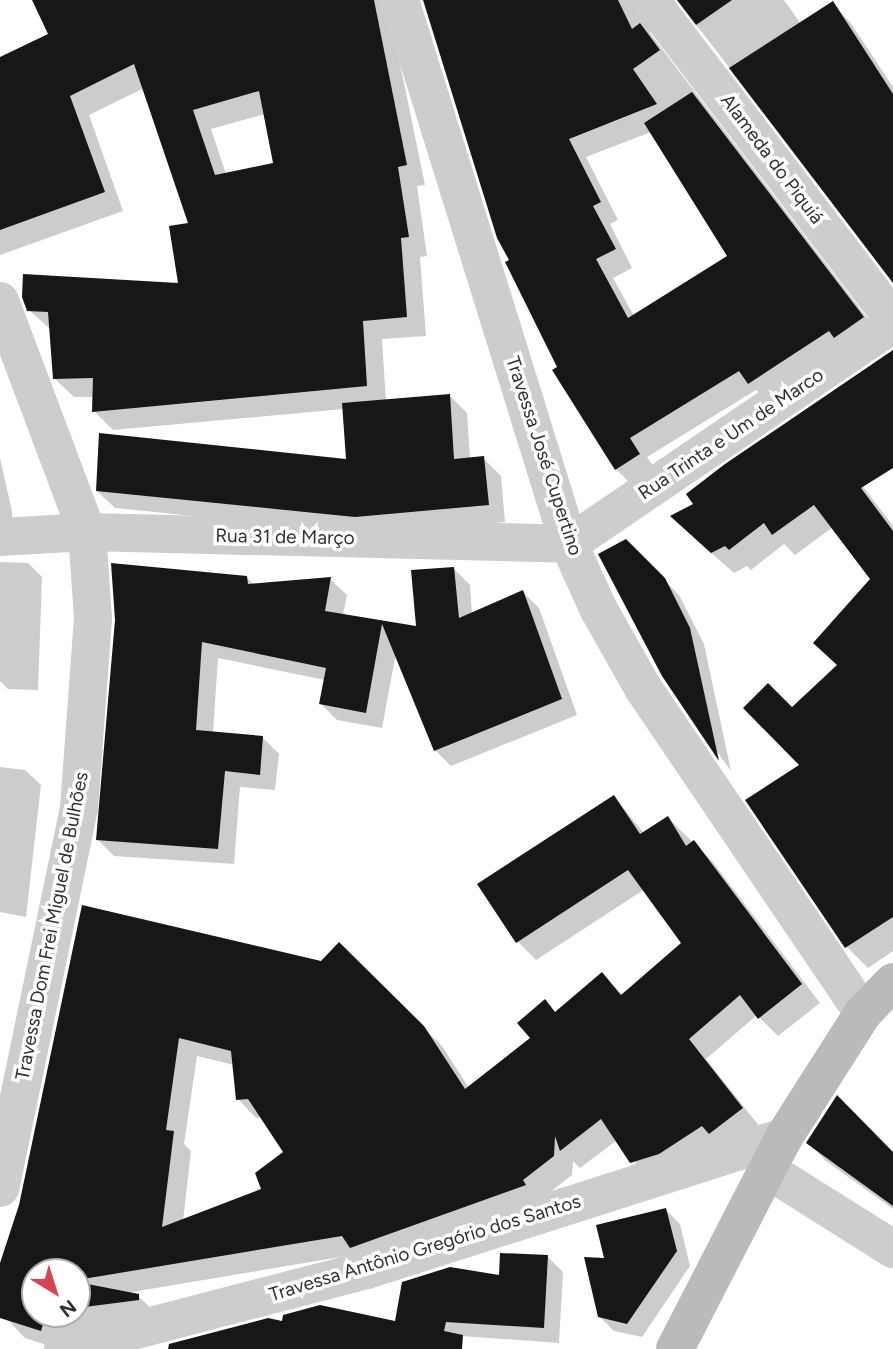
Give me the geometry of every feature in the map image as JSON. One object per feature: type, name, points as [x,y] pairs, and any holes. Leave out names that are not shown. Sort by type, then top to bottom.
[{"type":"main road","points":[[675,1349],[775,1153],[863,1013],[893,982]]},
{"type":"street","name":"Travessa José Cupertino","points":[[400,0],[569,544],[643,688],[863,1013]]},
{"type":"street","name":"Alameda do Piquiá","points":[[650,0],[893,321]]},
{"type":"street","name":"Travessa Dom Frei Miguel de Bulhões","points":[[0,301],[24,355],[87,532],[93,618],[79,808],[0,1188]]},
{"type":"street","name":"Rua Trinta e Um de Marco","points":[[569,544],[893,321]]},
{"type":"street","name":"Rua 31 de Março","points":[[0,537],[87,532],[569,544]]},
{"type":"street","points":[[775,1153],[893,1250]]},
{"type":"street","name":"Travessa Antônio Gregório dos Santos","points":[[63,1349],[367,1270],[775,1153]]},
{"type":"building","points":[[32,0],[374,0],[407,165],[398,167],[409,237],[401,238],[407,317],[363,321],[367,386],[92,412],[93,378],[53,379],[48,312],[27,311],[22,297],[23,274],[178,283],[169,226],[188,223],[134,64],[70,96],[105,192],[0,230],[0,57],[48,34]],"holes":[[[259,91],[273,163],[215,175],[193,110]]]},
{"type":"building","points":[[423,0],[618,0],[632,29],[640,23],[660,50],[633,69],[657,104],[569,139],[601,202],[593,206],[616,249],[596,259],[628,318],[727,256],[644,123],[692,92],[864,317],[834,338],[829,331],[748,384],[739,371],[630,438],[640,454],[615,470],[552,370],[557,367],[505,262],[509,260],[497,238]]},
{"type":"building","points":[[677,0],[732,0],[696,25]]},
{"type":"building","points":[[833,1],[893,94],[893,283],[729,68]]},
{"type":"building","points":[[893,350],[893,468],[861,488],[893,531],[893,917],[845,948],[745,800],[799,765],[743,708],[768,683],[792,707],[837,665],[813,643],[870,579],[814,505],[772,535],[764,523],[729,550],[725,546],[711,553],[670,516],[693,504],[686,494],[725,464]]},
{"type":"building","points":[[450,394],[454,459],[484,456],[489,505],[355,517],[96,491],[99,433],[346,459],[342,403]]},
{"type":"building","points":[[626,539],[665,578],[690,628],[719,761],[662,676],[598,554]]},
{"type":"building","points":[[111,563],[247,576],[248,584],[331,577],[325,611],[416,626],[411,570],[454,567],[459,618],[523,590],[562,699],[434,751],[382,624],[366,713],[319,704],[326,668],[202,642],[196,730],[263,736],[260,775],[225,771],[218,849],[96,840],[115,620]]},
{"type":"building","points":[[614,795],[640,834],[668,816],[686,846],[694,840],[802,984],[758,1019],[740,995],[689,1039],[743,1108],[709,1134],[702,1126],[659,1154],[630,1163],[601,1119],[560,1151],[555,1136],[554,1156],[523,1180],[526,1185],[350,1248],[342,1236],[91,1278],[91,1258],[21,1258],[21,1325],[0,1318],[0,1263],[19,1205],[82,905],[321,961],[339,942],[424,1026],[465,1089],[530,1038],[517,1023],[545,999],[555,1012],[602,972],[621,995],[681,943],[628,870],[516,943],[477,884]],"holes":[[[179,1038],[231,1051],[236,1100],[248,1099],[283,1152],[255,1173],[261,1189],[162,1227],[174,1131],[166,1130]]]},
{"type":"building","points":[[837,1095],[893,1152],[893,1206],[806,1143]]},
{"type":"building","points":[[666,1208],[677,1251],[627,1324],[598,1317],[584,1257],[604,1258],[596,1225]]},
{"type":"building","points":[[500,1253],[548,1255],[544,1328],[446,1322],[444,1331],[463,1335],[462,1349],[168,1349],[169,1344],[268,1318],[282,1321],[283,1315],[320,1305],[395,1321],[402,1282],[450,1267],[499,1275]]},
{"type":"building","points":[[91,1285],[139,1294],[139,1300],[91,1306]]}]
